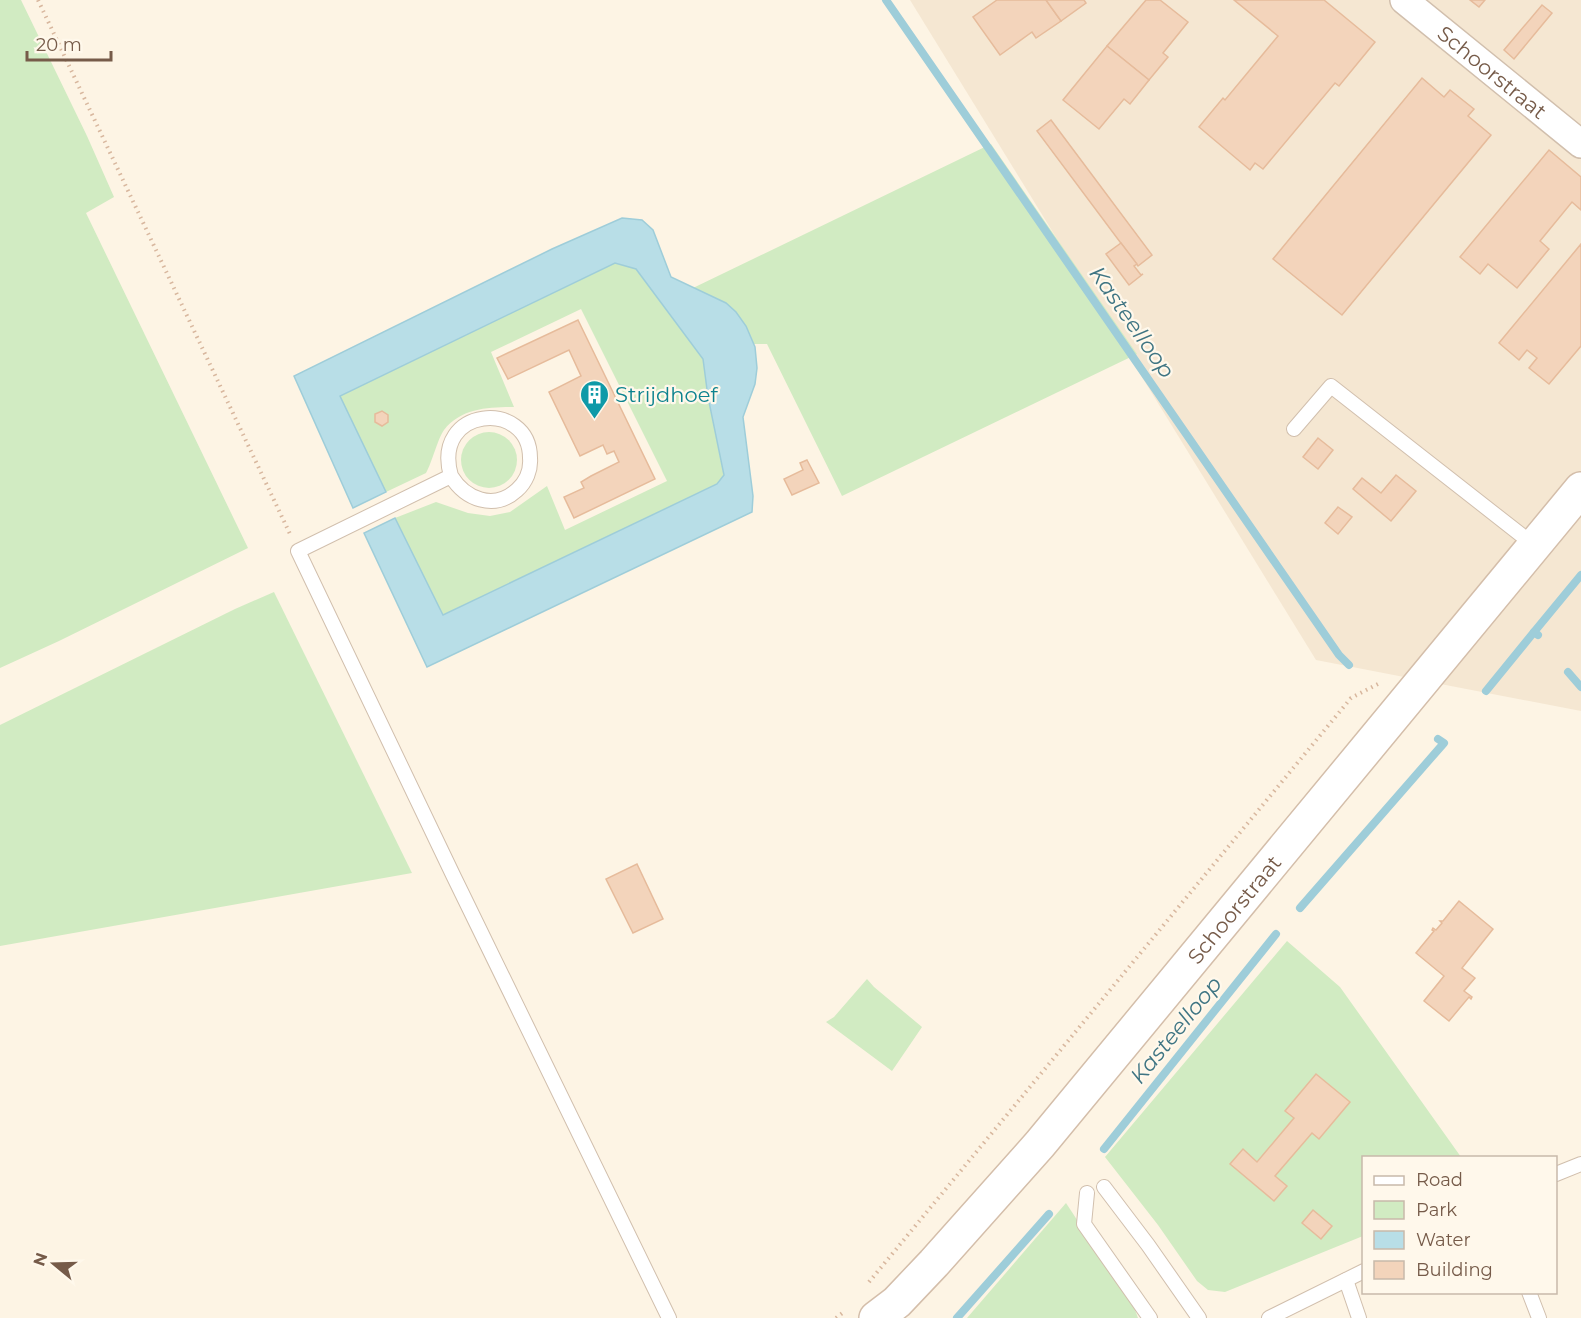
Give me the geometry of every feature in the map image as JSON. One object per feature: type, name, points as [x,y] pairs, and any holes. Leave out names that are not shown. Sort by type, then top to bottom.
[{"type":"street","name":"Schoorstraat","points":[[1404,0],[1581,144]]},
{"type":"street","name":"Schoorstraat","points":[[863,1311],[897,1302],[1040,1144],[1581,489]]},
{"type":"lane","points":[[1294,429],[1331,386],[1534,545]]},
{"type":"lane","points":[[482,417],[508,422],[519,430],[527,441],[531,454],[530,468],[525,481],[516,492],[504,499],[478,500],[457,487],[451,476],[447,458],[451,441],[459,430],[470,422],[482,417]]},
{"type":"lane","points":[[451,476],[298,551],[669,1318]]},
{"type":"lane","points":[[1557,1174],[1581,1164]]},
{"type":"lane","points":[[1104,1187],[1199,1318]]},
{"type":"lane","points":[[1087,1193],[1084,1224],[1150,1318]]},
{"type":"lane","points":[[1269,1318],[1362,1272]]},
{"type":"lane","points":[[1346,1280],[1359,1318]]},
{"type":"lane","points":[[1528,1294],[1539,1318]]},
{"type":"path","points":[[38,0],[298,551]]},
{"type":"path","name":"Schoorstraat","points":[[866,1287],[1351,698],[1369,688]]},
{"type":"path","points":[[836,1318],[843,1314],[863,1311]]},
{"type":"shaded area","points":[[910,0],[1581,0],[1581,711],[1316,660]]},
{"type":"green space","points":[[0,0],[21,0],[87,136],[114,197],[86,213],[248,548],[0,668]]},
{"type":"green space","points":[[991,144],[1137,354],[842,496],[767,344],[753,344],[737,315],[723,303],[693,288]]},
{"type":"green space","points":[[615,263],[636,269],[703,359],[724,476],[717,484],[442,616],[395,518],[436,502],[468,513],[490,516],[510,512],[547,486],[565,530],[667,481],[581,309],[491,352],[514,407],[485,408],[459,417],[444,430],[426,473],[386,492],[339,396]]},
{"type":"green space","points":[[489,432],[500,434],[509,440],[515,449],[517,460],[515,471],[509,480],[500,486],[489,488],[478,486],[469,480],[463,471],[461,460],[463,449],[469,440],[478,434]]},
{"type":"green space","points":[[274,592],[412,873],[0,946],[0,725]]},
{"type":"green space","points":[[1287,941],[1340,987],[1460,1156],[1362,1156],[1362,1236],[1225,1292],[1208,1290],[1197,1281],[1158,1225],[1105,1157]]},
{"type":"green space","points":[[867,979],[922,1027],[892,1071],[826,1022],[834,1017]]},
{"type":"green space","points":[[1066,1203],[1134,1307],[1138,1318],[967,1318]]},
{"type":"water","points":[[622,218],[642,220],[653,230],[671,277],[726,303],[746,326],[755,347],[757,368],[755,384],[743,417],[753,496],[752,512],[427,667],[364,533],[395,518],[443,615],[717,484],[724,475],[708,397],[703,359],[636,269],[615,263],[340,396],[386,492],[353,508],[294,376],[552,249]]},
{"type":"building","points":[[997,0],[1046,0],[1061,21],[1036,38],[1032,32],[1000,55],[973,17]]},
{"type":"building","points":[[1046,0],[1084,0],[1086,3],[1061,21]]},
{"type":"building","points":[[1146,0],[1160,0],[1188,22],[1163,53],[1168,57],[1149,80],[1107,46]]},
{"type":"building","points":[[1234,0],[1324,0],[1375,42],[1339,86],[1335,83],[1263,169],[1255,163],[1250,170],[1199,127],[1223,98],[1225,100],[1278,36]]},
{"type":"building","points":[[1470,0],[1485,0],[1479,7]]},
{"type":"building","points":[[1542,5],[1552,13],[1514,59],[1504,50]]},
{"type":"building","points":[[1107,46],[1149,80],[1130,104],[1124,99],[1099,129],[1063,100]]},
{"type":"building","points":[[1422,78],[1444,97],[1450,90],[1474,109],[1468,116],[1491,135],[1342,315],[1273,259]]},
{"type":"building","points":[[1051,120],[1152,255],[1138,266],[1037,131]]},
{"type":"building","points":[[1549,150],[1581,177],[1581,210],[1572,202],[1540,241],[1549,249],[1517,288],[1488,264],[1480,274],[1460,257]]},
{"type":"building","points":[[1121,243],[1137,264],[1134,266],[1141,275],[1143,274],[1129,285],[1106,254]]},
{"type":"building","points":[[1581,244],[1581,346],[1549,384],[1529,368],[1537,358],[1527,350],[1519,360],[1499,343]]},
{"type":"building","name":"Strijdhoef","points":[[578,320],[655,479],[574,518],[564,497],[584,488],[581,482],[619,462],[614,451],[607,454],[603,445],[580,456],[549,392],[581,376],[569,350],[508,379],[497,358]]},
{"type":"building","points":[[382,411],[388,415],[388,422],[382,426],[375,422],[375,414]]},
{"type":"building","points":[[1318,438],[1333,450],[1318,469],[1303,457]]},
{"type":"building","points":[[807,460],[819,483],[792,495],[784,479],[803,470],[800,463]]},
{"type":"building","points":[[1396,475],[1416,491],[1391,521],[1353,489],[1362,478],[1381,493]]},
{"type":"building","points":[[1338,507],[1352,517],[1338,534],[1325,523]]},
{"type":"building","points":[[637,864],[663,919],[633,933],[606,879]]},
{"type":"building","points":[[1459,901],[1493,929],[1462,968],[1475,978],[1464,991],[1472,997],[1471,999],[1469,997],[1449,1021],[1424,1001],[1444,976],[1416,953],[1434,931],[1433,928],[1436,930],[1442,923],[1440,921],[1443,921]]},
{"type":"building","points":[[1316,1074],[1350,1102],[1319,1139],[1312,1133],[1275,1176],[1287,1186],[1274,1201],[1230,1164],[1243,1149],[1257,1162],[1294,1118],[1285,1111]]},
{"type":"building","points":[[1313,1210],[1332,1226],[1321,1239],[1302,1223]]},
{"type":"waterway","name":"Kasteelloop","points":[[886,0],[1339,655],[1349,665]]},
{"type":"waterway","points":[[1534,632],[1581,575]]},
{"type":"waterway","points":[[1486,691],[1534,632],[1538,635]]},
{"type":"waterway","points":[[1568,672],[1581,687]]},
{"type":"waterway","name":"Kasteelloop","points":[[1300,908],[1444,743],[1438,739]]},
{"type":"waterway","name":"Kasteelloop","points":[[1104,1149],[1276,934]]},
{"type":"waterway","name":"Kasteelloop","points":[[957,1318],[1049,1214]]},
{"type":"place","name":"Strijdhoef","points":[[594,420]]}]
